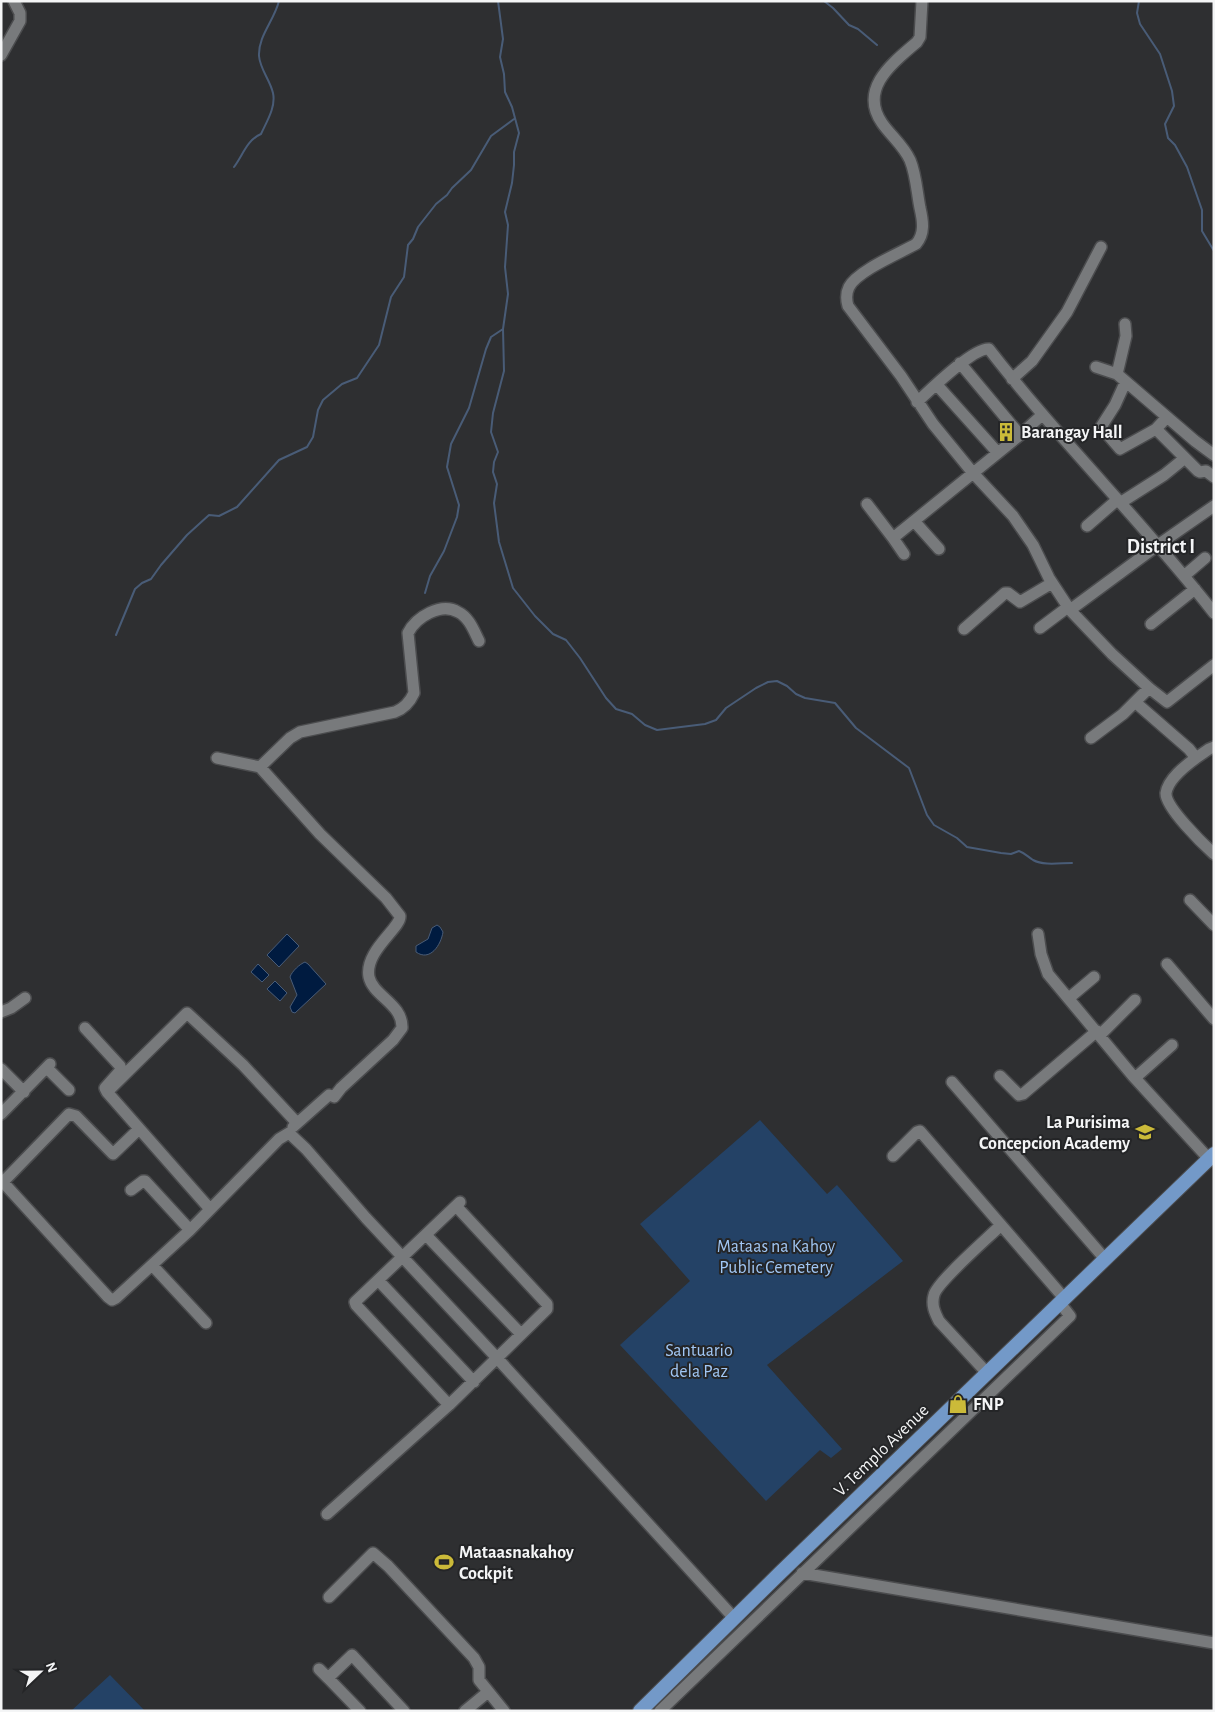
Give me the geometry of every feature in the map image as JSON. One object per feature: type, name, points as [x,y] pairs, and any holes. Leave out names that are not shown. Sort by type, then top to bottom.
[{"type":"main road","name":"V. Templo Avenue","points":[[640,1711],[1211,1156]]},
{"type":"street","points":[[1,55],[20,21],[20,13],[14,1]]},
{"type":"street","points":[[922,1],[920,37],[917,42],[891,63],[878,84],[875,97],[876,111],[881,122],[902,147],[910,160],[921,210],[923,232],[916,244],[859,276],[848,288],[846,300],[848,306],[901,376],[917,402],[973,473],[1013,516],[1033,545],[1052,583],[1069,608],[1094,636],[1149,688],[1169,702],[1214,665]]},
{"type":"street","points":[[1012,379],[1032,361],[1067,312],[1101,247]]},
{"type":"street","points":[[1126,324],[1121,379],[1115,405],[1101,427],[1122,450],[1156,429],[1167,417]]},
{"type":"street","points":[[917,402],[960,363],[983,349],[989,349],[1042,415],[1158,545],[1214,613]]},
{"type":"street","points":[[960,363],[1020,435]]},
{"type":"street","points":[[1096,367],[1121,379],[1214,455]]},
{"type":"street","points":[[937,385],[998,453]]},
{"type":"street","points":[[893,538],[1042,415]]},
{"type":"street","points":[[1156,429],[1199,472],[1206,471],[1214,477]]},
{"type":"street","points":[[1087,526],[1118,501],[1164,474],[1185,458]]},
{"type":"street","points":[[867,504],[904,554]]},
{"type":"street","points":[[1040,628],[1214,506]]},
{"type":"street","points":[[914,521],[939,549]]},
{"type":"street","points":[[1184,576],[1205,558]]},
{"type":"street","points":[[964,629],[1004,593],[1008,593],[1020,602],[1052,583]]},
{"type":"street","points":[[1151,624],[1195,589]]},
{"type":"street","points":[[260,767],[290,738],[300,732],[403,709],[414,693],[408,633],[412,625],[430,613],[447,608],[459,612],[470,623],[479,640]]},
{"type":"street","points":[[1091,738],[1104,729],[1149,688]]},
{"type":"street","points":[[1135,702],[1196,758]]},
{"type":"street","points":[[1214,747],[1182,769],[1167,790],[1167,798],[1172,808],[1214,854]]},
{"type":"street","points":[[139,1129],[113,1154],[76,1116],[69,1114],[3,1185],[112,1300],[190,1230],[279,1139],[291,1135],[392,1040],[402,1028],[400,1015],[372,983],[369,976],[373,956],[383,939],[399,922],[400,916],[386,898],[335,850],[260,767],[217,758]]},
{"type":"street","points":[[1190,900],[1214,925]]},
{"type":"street","points":[[1038,934],[1041,954],[1048,974],[1135,1078],[1211,1156]]},
{"type":"street","points":[[1167,964],[1214,1019]]},
{"type":"street","points":[[1069,998],[1094,977]]},
{"type":"street","points":[[1,1012],[11,1008],[25,998]]},
{"type":"street","points":[[1000,1076],[1019,1094],[1023,1094],[1135,1000]]},
{"type":"street","points":[[107,1092],[187,1013],[244,1064],[297,1123]]},
{"type":"street","points":[[85,1028],[120,1066],[121,1070],[105,1088],[107,1092],[210,1208]]},
{"type":"street","points":[[1135,1078],[1172,1045]]},
{"type":"street","points":[[1,1114],[48,1066],[69,1090]]},
{"type":"street","points":[[1,1069],[24,1092]]},
{"type":"street","points":[[952,1082],[1106,1260]]},
{"type":"street","points":[[291,1135],[297,1123],[333,1094]]},
{"type":"street","points":[[660,1711],[1070,1316],[1062,1300],[920,1131],[893,1156]]},
{"type":"street","points":[[291,1135],[734,1618]]},
{"type":"street","points":[[131,1190],[145,1181],[190,1230]]},
{"type":"street","points":[[327,1514],[449,1405],[474,1382],[547,1309],[547,1304],[459,1204],[356,1300],[356,1305],[449,1405]]},
{"type":"street","points":[[987,1373],[939,1321],[933,1303],[938,1287],[1001,1226]]},
{"type":"street","points":[[426,1235],[522,1334]]},
{"type":"street","points":[[152,1265],[206,1323]]},
{"type":"street","points":[[378,1280],[474,1382]]},
{"type":"street","points":[[329,1597],[373,1553],[388,1566],[474,1658],[479,1667],[479,1680],[504,1711]]},
{"type":"street","points":[[802,1574],[1214,1643]]},
{"type":"street","points":[[328,1678],[351,1656],[354,1656],[404,1711]]},
{"type":"street","points":[[319,1669],[360,1711]]},
{"type":"street","points":[[465,1711],[488,1692]]},
{"type":"green space","name":"Mataas na Kahoy Public Cemetery","points":[[760,1120],[827,1194],[837,1185],[903,1261],[767,1365],[842,1449],[831,1458],[820,1450],[766,1501],[620,1345],[690,1281],[640,1224]]},
{"type":"green space","points":[[110,1675],[145,1711],[71,1711]]},
{"type":"shaded area","points":[[437,925],[443,932],[440,942],[434,951],[426,955],[416,952],[416,946],[428,939],[432,928]]},
{"type":"shaded area","points":[[287,934],[299,946],[279,967],[267,955]]},
{"type":"shaded area","points":[[305,962],[326,984],[295,1013],[292,1012],[290,1007],[297,995],[290,977],[296,968]]},
{"type":"shaded area","points":[[258,964],[269,975],[262,982],[251,972]]},
{"type":"shaded area","points":[[275,981],[287,993],[280,1001],[267,989]]},
{"type":"waterway","points":[[234,167],[252,140],[261,134],[272,109],[273,93],[261,65],[259,49],[279,1]]},
{"type":"waterway","points":[[425,593],[430,576],[444,551],[457,517],[459,505],[447,467],[451,444],[469,408],[491,337],[503,329],[508,294],[505,267],[508,225],[505,212],[512,183],[514,152],[519,133],[512,107],[505,92],[504,74],[500,57],[503,39],[498,1]]},
{"type":"waterway","points":[[824,1],[849,25],[858,29],[877,45]]},
{"type":"waterway","points":[[1139,1],[1137,13],[1140,24],[1160,54],[1172,91],[1174,106],[1165,124],[1168,138],[1175,145],[1187,167],[1202,210],[1202,231],[1214,251]]},
{"type":"waterway","points":[[116,635],[135,589],[151,579],[187,535],[209,515],[219,516],[237,507],[279,460],[307,447],[313,437],[318,410],[323,400],[342,384],[357,378],[379,345],[391,297],[404,277],[408,245],[418,227],[436,204],[471,170],[491,136],[514,119]]},
{"type":"waterway","points":[[503,329],[504,371],[493,413],[491,432],[498,452],[493,472],[497,484],[494,503],[499,542],[513,588],[535,616],[553,634],[566,640],[606,698],[616,709],[632,714],[645,725],[657,730],[705,724],[716,720],[726,708],[756,688],[768,682],[777,681],[805,698],[835,703],[856,728],[909,768],[927,815],[934,825],[957,838],[967,847],[1011,854],[1019,851],[1033,860],[1042,863],[1072,863]]},
{"type":"place","name":"Barangay Hall","points":[[1006,432]]},
{"type":"place","name":"La Purisima Concepcion Academy","points":[[1145,1132]]},
{"type":"place","name":"FNP","points":[[958,1404]]},
{"type":"place","name":"Mataasnakahoy Cockpit","points":[[444,1562]]},
{"type":"district","name":"District I","points":[[1161,546]]},
{"type":"park label","name":"Santuario dela Paz","points":[[699,1360]]}]
